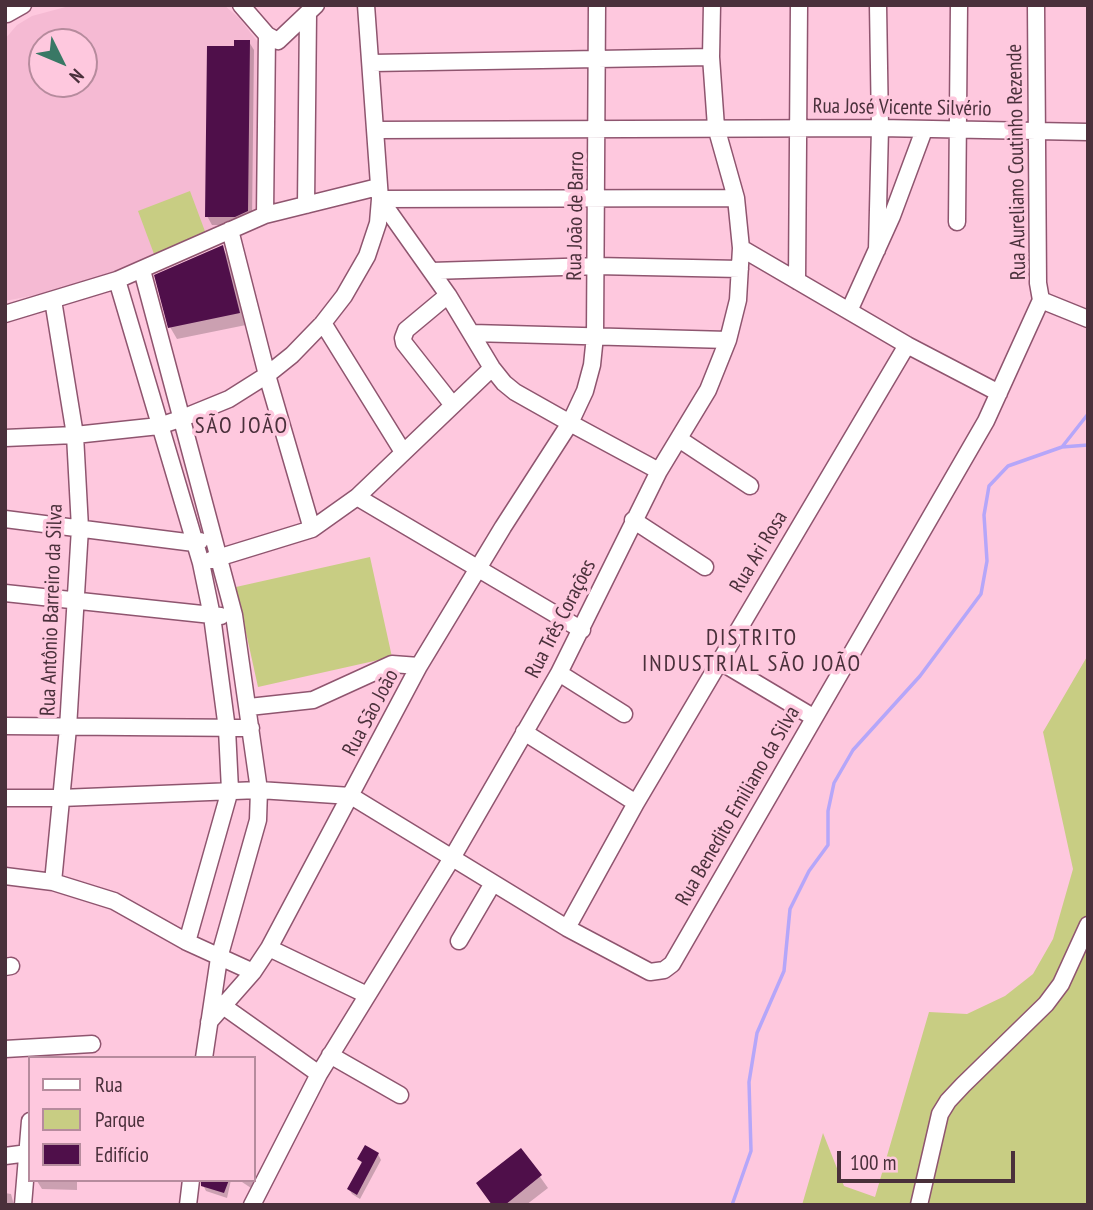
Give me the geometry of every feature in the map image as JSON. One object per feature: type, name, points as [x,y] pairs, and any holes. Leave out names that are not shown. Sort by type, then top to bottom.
[{"type":"street","points":[[6,14],[23,5]]},
{"type":"street","points":[[241,5],[273,40],[283,38],[312,9]]},
{"type":"street","points":[[5,438],[75,435],[159,426],[180,419],[229,399],[267,375],[292,355],[323,323],[344,296],[367,256],[378,223],[376,130],[366,5]]},
{"type":"street","name":"Rua João de Barro","points":[[570,423],[590,378],[595,336],[597,5]]},
{"type":"street","name":"Rua Três Corações","points":[[252,1205],[319,1074],[452,858],[559,673],[582,631],[633,520],[708,390],[728,340],[738,300],[741,248],[736,198],[716,128],[711,57],[712,5]]},
{"type":"street","points":[[797,281],[799,5]]},
{"type":"street","points":[[877,250],[880,128],[878,5]]},
{"type":"street","points":[[957,222],[959,5]]},
{"type":"street","name":"Rua Aureliano Coutinho Rezende","points":[[999,393],[1041,300],[1038,283],[1036,5]]},
{"type":"street","points":[[306,205],[312,9]]},
{"type":"street","points":[[265,215],[267,35]]},
{"type":"street","points":[[372,63],[711,57]]},
{"type":"street","name":"Rua José Vicente Silvério","points":[[376,130],[880,128],[1088,132]]},
{"type":"street","points":[[849,312],[892,216],[924,130]]},
{"type":"street","points":[[379,193],[504,383],[570,423],[659,471]]},
{"type":"street","points":[[5,314],[117,280],[265,215],[379,193],[597,201],[736,198]]},
{"type":"street","points":[[230,230],[267,375],[312,529]]},
{"type":"street","points":[[741,248],[907,345],[999,393]]},
{"type":"street","points":[[431,271],[596,267],[740,269]]},
{"type":"street","points":[[142,270],[234,615],[259,790],[258,820],[219,958],[218,1002],[319,1074]]},
{"type":"street","points":[[117,280],[201,563],[212,616],[227,729],[230,790],[187,942]]},
{"type":"street","points":[[448,295],[406,330],[403,338],[404,343],[452,404]]},
{"type":"street","name":"Rua Antônio Barreiro da Silva","points":[[52,300],[75,435],[80,528],[68,727],[53,882]]},
{"type":"street","points":[[1041,300],[1088,318]]},
{"type":"street","points":[[323,323],[403,452]]},
{"type":"street","points":[[472,332],[728,340]]},
{"type":"street","name":"Rua Ari Rosa","points":[[567,928],[636,803],[907,345]]},
{"type":"street","points":[[201,563],[312,529],[357,497],[492,368]]},
{"type":"street","name":"Rua Benedito Emiliano da Silva","points":[[567,928],[650,972],[659,973],[672,964],[999,393]]},
{"type":"street","name":"Rua São João","points":[[204,1056],[209,1021],[218,1002],[253,972],[269,948],[419,666],[478,567],[570,423]]},
{"type":"street","points":[[679,439],[750,486]]},
{"type":"street","points":[[357,497],[582,631]]},
{"type":"street","points":[[5,519],[194,543],[213,538]]},
{"type":"street","points":[[633,520],[705,567]]},
{"type":"street","points":[[5,593],[212,616],[234,615]]},
{"type":"street","points":[[719,661],[813,717]]},
{"type":"street","points":[[249,707],[313,700],[392,664],[419,666]]},
{"type":"street","points":[[559,673],[624,713]]},
{"type":"street","points":[[5,726],[251,729]]},
{"type":"street","points":[[524,732],[636,803]]},
{"type":"street","points":[[5,798],[61,799],[230,790],[351,796],[567,928]]},
{"type":"street","points":[[5,876],[53,882],[114,901],[187,942],[253,972]]},
{"type":"street","points":[[459,941],[493,883]]},
{"type":"street","points":[[919,1205],[940,1114],[963,1085],[1046,1004],[1061,984],[1088,925]]},
{"type":"street","points":[[269,948],[367,995]]},
{"type":"street","points":[[5,1049],[34,1052],[92,1044]]},
{"type":"street","points":[[330,1055],[400,1095]]},
{"type":"street","points":[[5,1156],[28,1153],[23,1205]]},
{"type":"street","points":[[188,1205],[191,1182]]},
{"type":"shaded area","points":[[73,5],[224,5],[239,18],[261,46],[260,214],[119,273],[56,291],[5,301],[5,39],[17,25],[32,16]]},
{"type":"green space","points":[[190,191],[206,234],[154,254],[138,211]]},
{"type":"green space","points":[[370,557],[392,657],[258,687],[236,587]]},
{"type":"green space","points":[[1088,655],[1088,1205],[802,1205],[823,1133],[844,1186],[875,1197],[929,1012],[967,1014],[1005,996],[1033,974],[1053,939],[1073,869],[1043,732]]},
{"type":"building","points":[[234,40],[250,40],[248,211],[235,217],[205,217],[207,46],[234,46]]},
{"type":"building","points":[[223,245],[240,313],[168,328],[154,275]]},
{"type":"building","points":[[365,1145],[379,1153],[357,1195],[347,1189],[362,1162],[357,1159]]},
{"type":"building","points":[[521,1148],[542,1175],[505,1205],[492,1205],[476,1183]]},
{"type":"building","points":[[201,1182],[228,1182],[224,1193],[201,1186]]},
{"type":"waterway","points":[[732,1205],[751,1151],[749,1082],[757,1033],[784,971],[790,909],[809,871],[828,845],[828,811],[834,783],[853,750],[920,676],[981,594],[987,561],[984,515],[989,486],[1008,466],[1062,447],[1088,414]]},
{"type":"waterway","points":[[1062,447],[1088,445]]},
{"type":"district","name":"SÃO JOÃO","points":[[242,426]]},
{"type":"district","name":"DISTRITO INDUSTRIAL SÃO JOÃO","points":[[752,651]]}]
